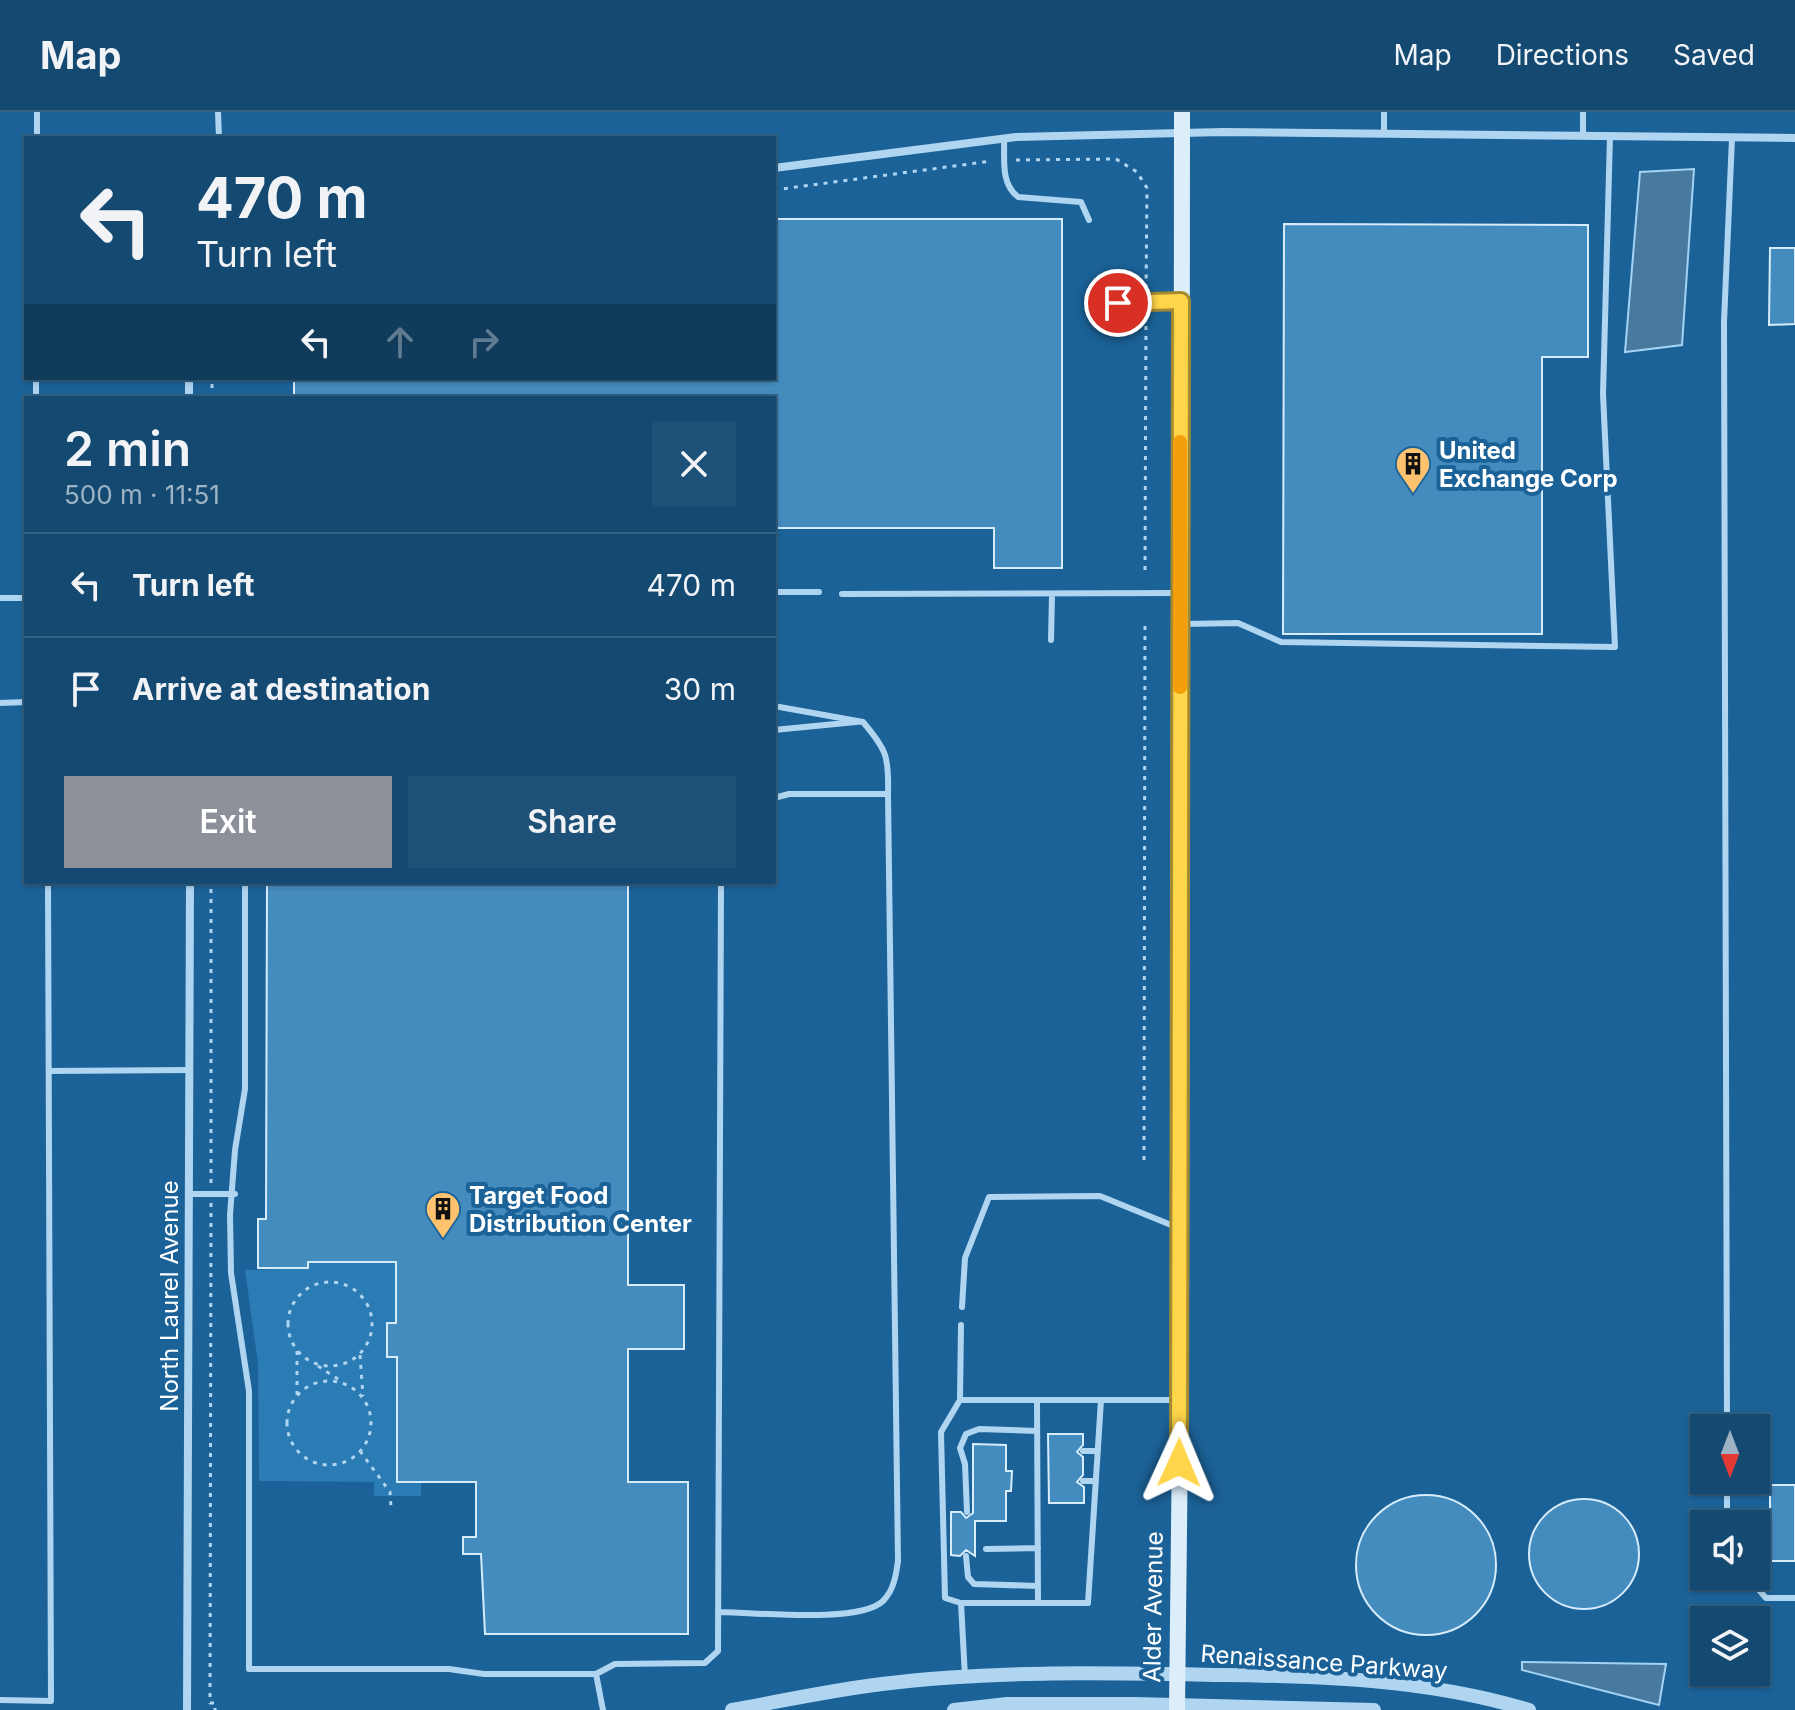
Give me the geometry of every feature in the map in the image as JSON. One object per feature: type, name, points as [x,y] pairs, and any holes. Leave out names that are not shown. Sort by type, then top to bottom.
[{"type":"main road","name":"Alder Avenue","points":[[1176,1707],[1181,1229],[1182,112]]},
{"type":"street","points":[[776,168],[1004,138],[1182,133],[1795,138]]},
{"type":"street","name":"North Laurel Avenue","points":[[187,1710],[190,884]]},
{"type":"street","name":"Renaissance Parkway","points":[[732,1710],[880,1684],[965,1677],[1176,1674],[1278,1675],[1376,1682],[1444,1690],[1529,1710]]},
{"type":"street","name":"Renaissance Parkway","points":[[954,1710],[1007,1704],[1374,1710]]},
{"type":"lane","points":[[37,112],[37,136]]},
{"type":"lane","points":[[218,112],[219,136]]},
{"type":"lane","points":[[1384,112],[1384,134]]},
{"type":"lane","points":[[1583,112],[1583,136]]},
{"type":"lane","points":[[1180,624],[1238,623],[1281,642],[1615,647],[1603,394],[1610,136]]},
{"type":"lane","points":[[1004,138],[1005,179],[1010,191],[1018,197],[1081,202],[1089,220]]},
{"type":"lane","points":[[1727,1414],[1724,322],[1732,138]]},
{"type":"lane","points":[[1090,303],[1181,301]]},
{"type":"lane","points":[[776,592],[819,592]]},
{"type":"lane","points":[[842,594],[1180,593]]},
{"type":"lane","points":[[1051,640],[1052,594]]},
{"type":"lane","points":[[0,598],[24,598]]},
{"type":"lane","points":[[0,703],[24,702]]},
{"type":"lane","points":[[718,1612],[842,1613],[870,1609],[884,1600],[894,1583],[898,1561],[885,749],[863,722],[776,706]]},
{"type":"lane","points":[[776,730],[863,722]]},
{"type":"lane","points":[[776,797],[789,794],[888,794]]},
{"type":"lane","points":[[0,1700],[51,1701],[48,884]]},
{"type":"lane","points":[[245,884],[245,1089],[235,1150],[235,1194],[230,1215],[231,1273],[249,1391],[249,1669],[449,1669],[484,1674],[596,1674],[615,1664],[705,1663],[718,1651],[721,884]]},
{"type":"lane","points":[[49,1071],[190,1070]]},
{"type":"lane","points":[[190,1194],[235,1194]]},
{"type":"lane","points":[[962,1307],[965,1258],[989,1197],[1100,1196],[1181,1229]]},
{"type":"lane","points":[[961,1325],[960,1400],[941,1432],[945,1598],[961,1603],[1088,1603],[1101,1400]]},
{"type":"lane","points":[[960,1400],[1180,1400]]},
{"type":"lane","points":[[1037,1400],[1038,1603]]},
{"type":"lane","points":[[967,1512],[965,1464],[960,1448],[966,1434],[979,1429],[1037,1431]]},
{"type":"lane","points":[[1037,1451],[1048,1451]]},
{"type":"lane","points":[[1083,1451],[1098,1451]]},
{"type":"lane","points":[[1037,1481],[1049,1481]]},
{"type":"lane","points":[[1083,1481],[1096,1481]]},
{"type":"lane","points":[[986,1549],[1038,1548]]},
{"type":"lane","points":[[966,1556],[968,1577],[974,1584],[1038,1586]]},
{"type":"lane","points":[[1759,1590],[1766,1598],[1795,1598]]},
{"type":"lane","points":[[961,1603],[965,1677]]},
{"type":"lane","points":[[596,1674],[603,1710]]},
{"type":"path","points":[[776,190],[1005,160],[1116,159],[1137,172],[1147,188],[1145,570]]},
{"type":"path","points":[[1144,1160],[1145,620]]},
{"type":"path","points":[[211,884],[210,1703],[215,1703],[215,1710]]},
{"type":"path","points":[[297,1397],[297,1351],[287,1326],[295,1299],[305,1289],[332,1282],[359,1293],[367,1304],[372,1332],[361,1353],[347,1363],[334,1367],[313,1363]]},
{"type":"path","points":[[297,1351],[364,1399]]},
{"type":"path","points":[[348,1386],[326,1381],[312,1384],[297,1397],[288,1416],[288,1430],[301,1454],[327,1465],[341,1463],[360,1451],[369,1435],[371,1422],[364,1399],[361,1353]]},
{"type":"path","points":[[360,1451],[390,1492],[391,1507]]},
{"type":"shaded area","points":[[1694,169],[1682,345],[1625,352],[1640,172]]},
{"type":"shaded area","points":[[308,1262],[397,1262],[397,1323],[387,1324],[387,1356],[397,1357],[397,1481],[421,1482],[421,1496],[374,1496],[374,1482],[259,1481],[258,1364],[245,1270],[307,1268]]},
{"type":"shaded area","points":[[1522,1662],[1666,1664],[1659,1705],[1522,1670]]},
{"type":"building","points":[[776,219],[1062,219],[1062,568],[994,568],[994,528],[776,528],[776,396],[294,396],[294,380],[776,380]]},
{"type":"building","name":"United Exchange Corp","points":[[1284,224],[1588,225],[1588,357],[1542,357],[1542,634],[1283,634]]},
{"type":"building","points":[[1770,248],[1795,248],[1795,324],[1769,325]]},
{"type":"building","name":"Target Food Distribution Center","points":[[267,884],[628,884],[628,1285],[684,1285],[684,1349],[628,1349],[628,1482],[688,1482],[688,1634],[485,1634],[481,1554],[463,1554],[463,1537],[476,1537],[476,1482],[397,1482],[397,1357],[387,1357],[387,1323],[396,1323],[396,1262],[308,1262],[308,1268],[258,1268],[258,1219],[266,1219]]},
{"type":"building","points":[[1048,1434],[1083,1434],[1083,1445],[1077,1452],[1083,1457],[1083,1475],[1077,1482],[1084,1487],[1084,1503],[1049,1503]]},
{"type":"building","points":[[973,1444],[1006,1445],[1006,1471],[1012,1471],[1011,1491],[1006,1491],[1006,1521],[975,1521],[975,1556],[966,1550],[960,1556],[951,1555],[951,1512],[961,1512],[966,1518],[973,1513]]},
{"type":"building","points":[[1770,1485],[1795,1485],[1795,1561],[1770,1561]]},
{"type":"building","points":[[1426,1495],[1453,1500],[1476,1515],[1491,1538],[1496,1565],[1491,1592],[1476,1615],[1453,1630],[1426,1635],[1399,1630],[1376,1615],[1361,1592],[1356,1565],[1361,1538],[1376,1515],[1399,1500]]},
{"type":"building","points":[[1584,1499],[1605,1503],[1623,1515],[1635,1533],[1639,1554],[1635,1575],[1623,1593],[1605,1605],[1584,1609],[1563,1605],[1545,1593],[1533,1575],[1529,1554],[1533,1533],[1545,1515],[1563,1503]]},
{"type":"slow traffic","points":[[1180,442],[1180,687]]},
{"type":"place","name":"United Exchange Corp","points":[[1413,495]]},
{"type":"place","name":"Target Food Distribution Center","points":[[443,1240]]},
{"type":"route","points":[[1118,303],[1181,301],[1179,1463]]}]
